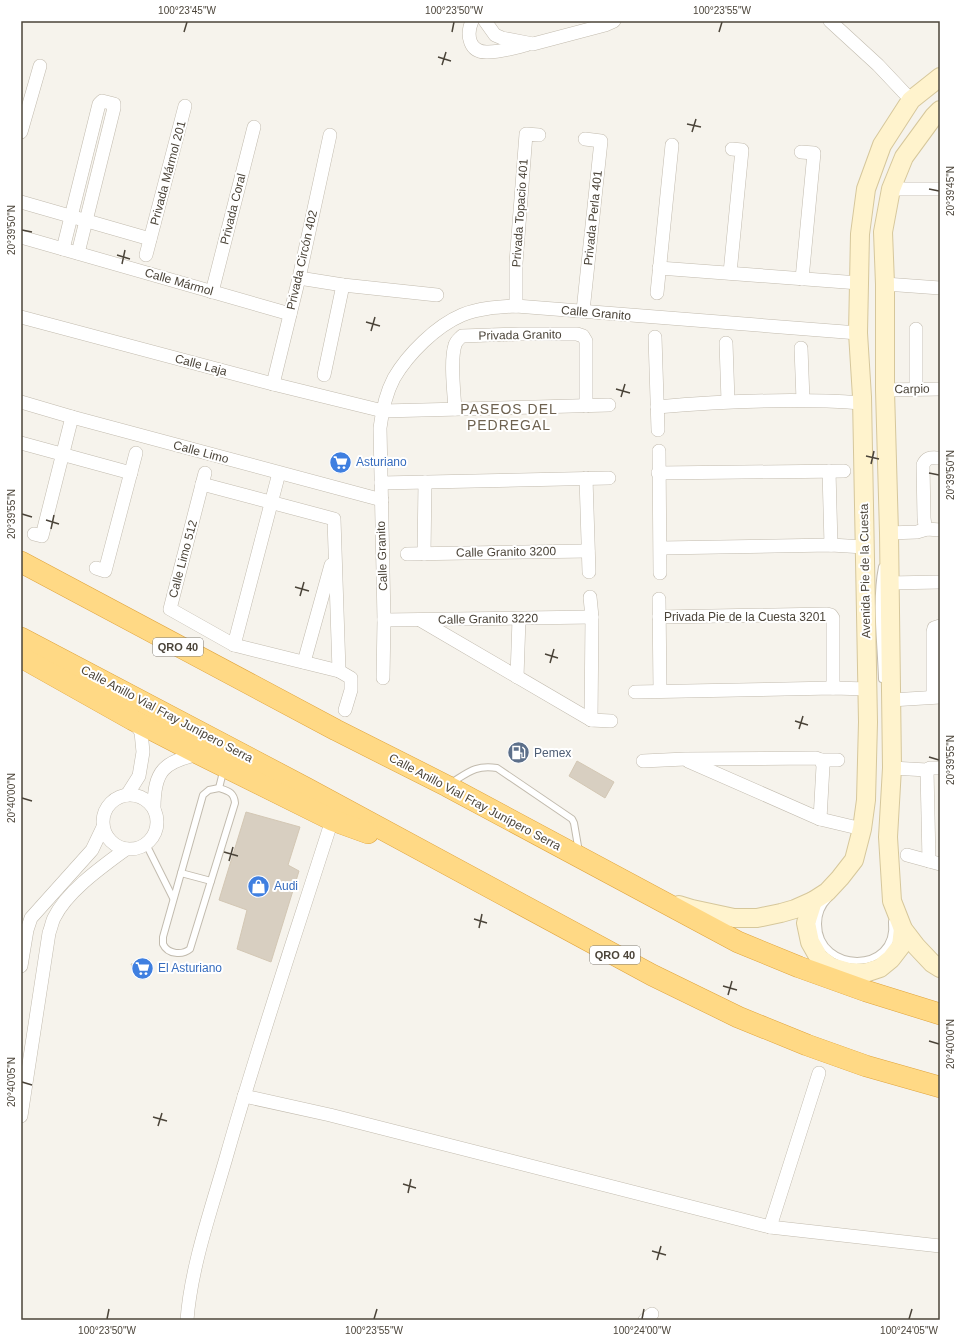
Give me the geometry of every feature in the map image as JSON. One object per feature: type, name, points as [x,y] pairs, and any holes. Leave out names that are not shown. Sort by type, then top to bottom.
[{"type":"highway","name":"Calle Anillo Vial Fray Junípero Serra","points":[[21,562],[336,730],[447,786],[738,942],[866,992],[940,1014]]},
{"type":"highway","name":"Calle Anillo Vial Fray Junípero Serra","points":[[21,638],[432,855],[652,975],[738,1017],[866,1066],[940,1086]]},
{"type":"highway","points":[[21,657],[133,720],[220,764],[237,784],[332,820],[432,855]]},
{"type":"main road","name":"Avenida Pie de la Cuesta","points":[[940,77],[911,100],[882,145],[866,189],[860,234],[858,333],[862,403],[864,547],[881,696],[892,768],[888,837],[892,901],[903,929],[932,963],[940,968]]},
{"type":"main road","name":"Avenida Pie de la Cuesta","points":[[648,894],[692,909],[734,918],[757,918],[795,909],[813,901],[827,892],[854,860],[862,829],[866,800],[868,722],[881,696],[879,577],[890,533],[885,390],[885,284],[883,232],[891,189],[904,156],[940,110]]},
{"type":"main road","points":[[813,901],[806,923],[810,942],[819,958],[831,967],[848,972],[865,973],[880,968],[891,960],[901,946],[903,929]]},
{"type":"street","points":[[472,21],[468,36],[470,44],[477,50],[487,53],[533,44],[605,25],[614,21]]},
{"type":"street","points":[[485,21],[496,35],[502,38],[533,44]]},
{"type":"street","points":[[830,21],[878,65],[911,100]]},
{"type":"street","points":[[21,132],[40,66]]},
{"type":"street","points":[[63,249],[99,104],[102,101],[112,103],[114,104],[114,108],[78,253]]},
{"type":"street","name":"Privada Mármol 201","points":[[146,255],[185,106]]},
{"type":"street","name":"Privada Coral","points":[[212,292],[254,127]]},
{"type":"street","name":"Privada Topacio 401","points":[[516,306],[516,263],[526,134],[539,135]]},
{"type":"street","name":"Privada Circón 402","points":[[273,384],[299,278],[330,135]]},
{"type":"street","name":"Privada Perla 401","points":[[583,311],[601,141],[585,139]]},
{"type":"street","points":[[657,293],[672,145]]},
{"type":"street","points":[[730,273],[742,150],[732,149]]},
{"type":"street","points":[[801,152],[814,154],[802,279]]},
{"type":"street","points":[[891,189],[940,189]]},
{"type":"street","name":"Privada Mármol 201","points":[[21,202],[150,239]]},
{"type":"street","name":"Calle Mármol","points":[[21,237],[290,314]]},
{"type":"street","points":[[659,268],[859,283]]},
{"type":"street","points":[[299,278],[343,285],[437,295]]},
{"type":"street","points":[[885,284],[940,288]]},
{"type":"street","points":[[324,375],[343,285]]},
{"type":"street","name":"Calle Granito","points":[[383,678],[384,620],[380,428],[383,410],[394,379],[411,354],[436,330],[462,315],[493,307],[516,306],[858,333]]},
{"type":"street","name":"Calle Laja","points":[[21,317],[273,384],[383,410]]},
{"type":"street","points":[[916,329],[916,389]]},
{"type":"street","name":"Privada Granito","points":[[454,409],[453,356],[457,340],[462,336],[519,334],[577,334],[583,336],[586,341],[586,406]]},
{"type":"street","points":[[654,338],[658,430]]},
{"type":"street","points":[[726,343],[728,401]]},
{"type":"street","points":[[801,348],[803,400]]},
{"type":"street","name":"Carpio","points":[[885,390],[940,389]]},
{"type":"street","points":[[657,407],[728,401],[803,400],[862,403]]},
{"type":"street","name":"Calle Limo","points":[[21,402],[382,500]]},
{"type":"street","points":[[383,410],[609,405]]},
{"type":"street","points":[[34,534],[42,536],[72,417]]},
{"type":"street","points":[[21,443],[131,473]]},
{"type":"street","points":[[659,451],[660,573]]},
{"type":"street","points":[[96,568],[105,571],[136,453]]},
{"type":"street","points":[[934,529],[925,526],[924,465],[919,461],[928,458],[940,458]]},
{"type":"street","points":[[658,473],[844,471]]},
{"type":"street","points":[[829,472],[831,545]]},
{"type":"street","points":[[234,645],[279,473]]},
{"type":"street","name":"Calle Limo 512","points":[[204,478],[272,502],[334,519],[339,671],[234,645],[170,608],[204,478]]},
{"type":"street","points":[[586,478],[589,572]]},
{"type":"street","points":[[381,483],[609,478]]},
{"type":"street","points":[[424,554],[425,482]]},
{"type":"street","points":[[890,533],[917,532],[934,529]]},
{"type":"street","points":[[660,548],[831,545],[864,547]]},
{"type":"street","name":"Calle Limo 512","points":[[304,662],[334,551]]},
{"type":"street","name":"Calle Granito 3200","points":[[407,554],[588,551]]},
{"type":"street","points":[[879,577],[940,582]]},
{"type":"street","points":[[590,597],[592,617],[591,720]]},
{"type":"street","name":"Privada Pie de la Cuesta 3201","points":[[658,599],[660,691]]},
{"type":"street","name":"Privada Pie de la Cuesta 3201","points":[[659,617],[831,615],[833,618],[833,688]]},
{"type":"street","name":"Calle Granito 3220","points":[[384,620],[592,617]]},
{"type":"street","points":[[517,677],[519,619]]},
{"type":"street","points":[[420,620],[591,720],[611,721]]},
{"type":"street","points":[[635,692],[833,688],[881,696],[937,697],[933,632],[934,628],[940,626]]},
{"type":"street","points":[[339,671],[351,678],[351,690],[345,710]]},
{"type":"street","points":[[127,795],[138,776],[143,752],[141,732],[133,720]]},
{"type":"street","points":[[103,827],[108,837],[116,845],[126,849],[136,848],[146,844],[153,837],[157,828],[154,796],[157,778],[168,765],[184,758],[199,754]]},
{"type":"street","points":[[643,761],[685,759],[816,758],[821,760],[838,760]]},
{"type":"street","points":[[685,759],[820,819],[862,829]]},
{"type":"street","points":[[820,819],[821,760]]},
{"type":"street","points":[[892,768],[934,769],[934,862],[907,854]]},
{"type":"street","points":[[21,966],[27,930],[31,918],[92,850],[103,827],[104,815],[108,805],[117,798],[127,795],[137,795],[147,800],[154,808]]},
{"type":"street","points":[[187,1320],[189,1298],[204,1234],[244,1096],[332,820]]},
{"type":"street","points":[[21,1116],[49,933],[54,919],[71,894],[126,849]]},
{"type":"street","points":[[770,1227],[820,1073]]},
{"type":"street","points":[[244,1096],[330,1115],[770,1227],[940,1246]]},
{"type":"lane","points":[[881,696],[880,579],[890,533]]},
{"type":"lane","points":[[864,547],[879,577]]},
{"type":"lane","points":[[219,788],[222,782],[220,764]]},
{"type":"lane","points":[[447,786],[474,770],[484,766],[497,768],[572,819],[580,857]]},
{"type":"lane","points":[[237,784],[235,797],[236,803],[190,948],[186,952],[180,954],[170,951],[164,945],[163,937],[203,795],[209,790],[237,784]]},
{"type":"lane","points":[[146,844],[173,898]]},
{"type":"lane","points":[[854,860],[846,882],[826,900],[818,917],[818,928],[822,941],[828,949],[837,956],[849,961],[861,962],[878,955],[890,939],[893,928],[892,901]]},
{"type":"lane","points":[[181,873],[211,881]]},
{"type":"building","points":[[577,761],[614,782],[605,798],[569,776]]},
{"type":"building","name":"Audi","points":[[246,812],[300,827],[288,865],[299,871],[271,962],[237,949],[247,910],[219,900]]},
{"type":"building","name":"El Asturiano","points":[[149,959],[153,971],[135,976],[131,964]]},
{"type":"place","name":"Asturiano","points":[[341,462]]},
{"type":"place","name":"Pemex","points":[[519,753]]},
{"type":"place","name":"Audi","points":[[259,886]]},
{"type":"place","name":"El Asturiano","points":[[142,968]]},
{"type":"district","name":"PASEOS DEL PEDREGAL","points":[[509,418]]}]
